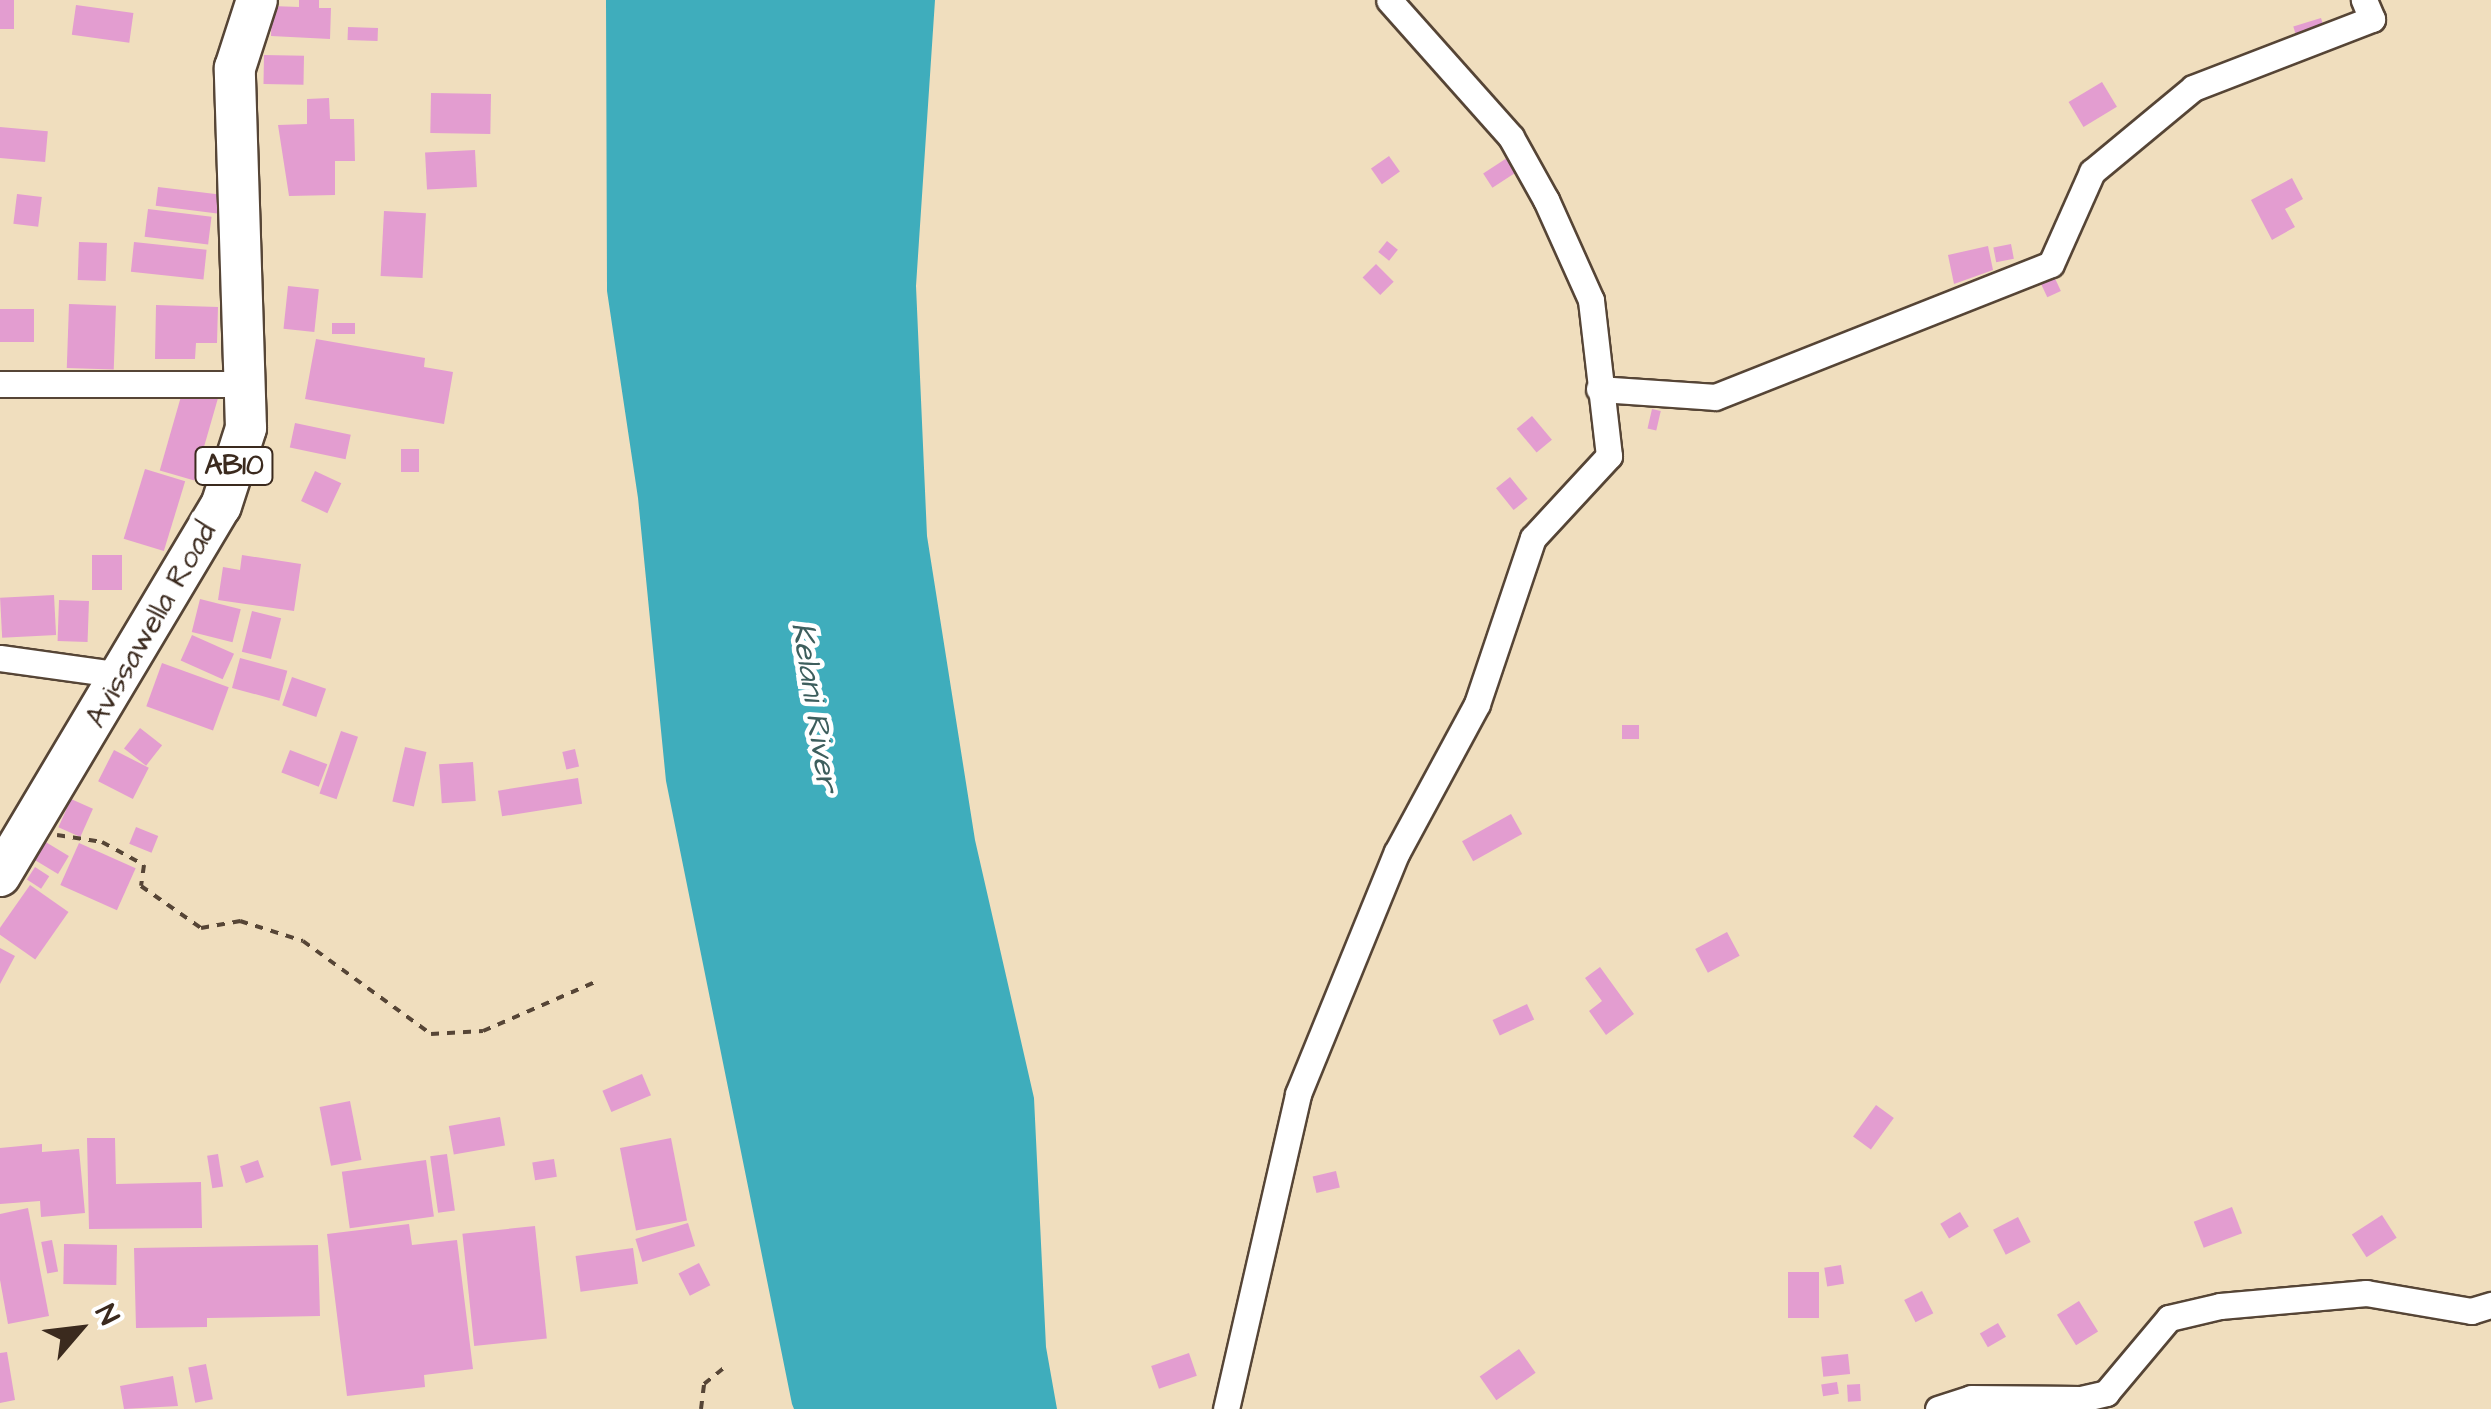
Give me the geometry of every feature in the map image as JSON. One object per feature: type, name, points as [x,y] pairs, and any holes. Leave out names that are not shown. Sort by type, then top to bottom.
[{"type":"main road","name":"Avissawella Road","points":[[0,876],[221,506],[246,428],[235,68],[257,0]]},
{"type":"street","points":[[1226,1409],[1298,1094],[1397,852],[1476,704],[1533,538],[1609,456],[1591,300],[1546,200],[1511,137],[1389,0]]},
{"type":"street","points":[[1600,389],[1715,397],[2050,264],[2092,172],[2193,88],[2372,19],[2364,0]]},
{"type":"street","points":[[0,384],[244,384]]},
{"type":"street","points":[[0,658],[123,675]]},
{"type":"street","points":[[1938,1409],[1971,1398],[2081,1399],[2106,1392],[2170,1318],[2220,1306],[2366,1293],[2470,1311],[2491,1305]]},
{"type":"path","points":[[28,830],[102,842],[144,865],[141,886],[201,928],[240,921],[302,941],[432,1034],[483,1032],[595,982]]},
{"type":"path","points":[[701,1409],[704,1384],[725,1367]]},
{"type":"water","name":"Kelani River","points":[[606,0],[935,0],[916,286],[927,536],[975,840],[1034,1098],[1046,1347],[1057,1409],[794,1409],[792,1404],[666,781],[638,498],[607,291]]},
{"type":"building","points":[[0,0],[14,0],[14,29],[0,29]]},
{"type":"building","points":[[299,0],[319,0],[319,8],[331,8],[330,39],[271,36],[272,6],[299,7]]},
{"type":"building","points":[[76,5],[133,13],[129,43],[72,35]]},
{"type":"building","points":[[2321,18],[2325,31],[2297,40],[2293,26]]},
{"type":"building","points":[[348,27],[378,28],[378,41],[348,40]]},
{"type":"building","points":[[264,55],[304,56],[303,85],[263,84]]},
{"type":"building","points":[[2102,82],[2117,107],[2084,127],[2069,102]]},
{"type":"building","points":[[431,93],[491,94],[490,134],[430,133]]},
{"type":"building","points":[[329,98],[330,119],[354,119],[355,161],[335,161],[335,195],[289,196],[278,125],[307,124],[307,99]]},
{"type":"building","points":[[0,127],[48,131],[45,162],[0,158]]},
{"type":"building","points":[[475,150],[477,187],[427,190],[425,153]]},
{"type":"building","points":[[1389,156],[1400,172],[1382,184],[1371,169]]},
{"type":"building","points":[[1510,156],[1519,170],[1492,188],[1483,173]]},
{"type":"building","points":[[2292,178],[2303,199],[2285,209],[2295,227],[2272,240],[2251,200]]},
{"type":"building","points":[[158,187],[227,196],[225,214],[156,206]]},
{"type":"building","points":[[17,194],[42,197],[38,227],[13,224]]},
{"type":"building","points":[[148,209],[212,217],[208,245],[145,237]]},
{"type":"building","points":[[384,211],[426,213],[423,278],[381,276]]},
{"type":"building","points":[[1387,241],[1398,250],[1389,261],[1378,252]]},
{"type":"building","points":[[79,242],[107,243],[106,281],[78,280]]},
{"type":"building","points":[[134,242],[207,250],[203,279],[131,272]]},
{"type":"building","points":[[2011,244],[2014,259],[1996,262],[1993,247]]},
{"type":"building","points":[[1988,246],[1993,270],[1954,284],[1948,255]]},
{"type":"building","points":[[1376,264],[1394,282],[1380,295],[1363,277]]},
{"type":"building","points":[[2052,272],[2061,291],[2047,297],[2038,278]]},
{"type":"building","points":[[288,286],[319,289],[314,332],[284,329]]},
{"type":"building","points":[[69,304],[116,306],[114,370],[67,368]]},
{"type":"building","points":[[156,305],[218,307],[217,343],[196,343],[195,359],[155,359]]},
{"type":"building","points":[[0,309],[34,309],[34,342],[0,342]]},
{"type":"building","points":[[332,323],[355,323],[355,334],[332,334]]},
{"type":"building","points":[[316,339],[425,358],[424,367],[453,372],[444,424],[305,399]]},
{"type":"building","points":[[184,386],[219,396],[194,481],[160,471]]},
{"type":"building","points":[[1652,409],[1661,411],[1656,431],[1648,428]]},
{"type":"building","points":[[1532,416],[1552,440],[1537,453],[1517,429]]},
{"type":"building","points":[[295,423],[351,435],[346,459],[290,447]]},
{"type":"building","points":[[401,449],[419,449],[419,472],[401,472]]},
{"type":"building","points":[[145,469],[185,481],[164,551],[124,539]]},
{"type":"building","points":[[315,471],[341,483],[327,513],[301,501]]},
{"type":"building","points":[[1510,477],[1528,499],[1514,510],[1496,488]]},
{"type":"building","points":[[92,555],[122,555],[122,590],[92,590]]},
{"type":"building","points":[[242,555],[301,564],[294,611],[218,600],[223,567],[240,570]]},
{"type":"building","points":[[54,595],[56,635],[2,638],[0,598]]},
{"type":"building","points":[[200,599],[241,609],[233,642],[192,632]]},
{"type":"building","points":[[59,600],[89,601],[88,642],[58,641]]},
{"type":"building","points":[[252,611],[281,618],[271,659],[242,652]]},
{"type":"building","points":[[192,635],[234,654],[223,679],[181,661]]},
{"type":"building","points":[[240,658],[287,671],[279,701],[232,688]]},
{"type":"building","points":[[162,663],[229,687],[213,731],[146,706]]},
{"type":"building","points":[[292,677],[326,689],[316,717],[282,705]]},
{"type":"building","points":[[1622,725],[1639,725],[1639,739],[1622,739]]},
{"type":"building","points":[[140,728],[162,745],[146,766],[124,748]]},
{"type":"building","points":[[341,731],[358,737],[337,799],[320,793]]},
{"type":"building","points":[[405,747],[426,752],[414,807],[392,802]]},
{"type":"building","points":[[575,749],[579,767],[566,769],[562,752]]},
{"type":"building","points":[[114,750],[149,768],[133,799],[98,781]]},
{"type":"building","points":[[290,750],[327,764],[319,787],[281,772]]},
{"type":"building","points":[[473,762],[476,801],[442,803],[439,764]]},
{"type":"building","points":[[578,778],[582,804],[502,816],[498,791]]},
{"type":"building","points":[[71,799],[93,809],[80,837],[58,827]]},
{"type":"building","points":[[1511,814],[1522,834],[1473,861],[1462,841]]},
{"type":"building","points":[[136,827],[158,836],[152,853],[129,844]]},
{"type":"building","points":[[44,841],[69,856],[58,874],[33,859]]},
{"type":"building","points":[[79,843],[136,868],[117,910],[60,885]]},
{"type":"building","points":[[35,867],[49,876],[41,889],[27,880]]},
{"type":"building","points":[[30,885],[69,912],[35,959],[0,935],[0,928]]},
{"type":"building","points":[[1727,932],[1740,956],[1708,973],[1695,949]]},
{"type":"building","points":[[0,948],[15,956],[0,984]]},
{"type":"building","points":[[1600,967],[1634,1014],[1606,1035],[1589,1011],[1602,1001],[1585,978]]},
{"type":"building","points":[[1527,1004],[1534,1019],[1500,1035],[1493,1020]]},
{"type":"building","points":[[642,1074],[651,1095],[611,1112],[602,1091]]},
{"type":"building","points":[[350,1101],[361,1160],[331,1166],[320,1107]]},
{"type":"building","points":[[1876,1105],[1894,1118],[1871,1149],[1853,1137]]},
{"type":"building","points":[[500,1117],[505,1146],[454,1155],[449,1126]]},
{"type":"building","points":[[87,1138],[115,1138],[116,1184],[201,1182],[202,1228],[89,1229]]},
{"type":"building","points":[[671,1138],[687,1220],[636,1230],[620,1148]]},
{"type":"building","points":[[42,1144],[42,1152],[79,1149],[85,1213],[41,1217],[40,1201],[0,1204],[0,1148]]},
{"type":"building","points":[[218,1154],[223,1187],[212,1188],[207,1156]]},
{"type":"building","points":[[447,1154],[455,1210],[438,1213],[430,1156]]},
{"type":"building","points":[[554,1159],[557,1177],[535,1180],[532,1162]]},
{"type":"building","points":[[258,1160],[264,1177],[246,1183],[240,1166]]},
{"type":"building","points":[[426,1160],[434,1216],[350,1228],[342,1172]]},
{"type":"building","points":[[1336,1171],[1340,1188],[1316,1193],[1313,1176]]},
{"type":"building","points":[[2232,1207],[2242,1233],[2204,1248],[2194,1222]]},
{"type":"building","points":[[28,1208],[49,1316],[8,1324],[0,1280],[0,1214]]},
{"type":"building","points":[[1960,1212],[1969,1227],[1949,1238],[1940,1224]]},
{"type":"building","points":[[2382,1215],[2397,1238],[2367,1257],[2352,1235]]},
{"type":"building","points":[[2018,1217],[2031,1242],[2006,1255],[1993,1230]]},
{"type":"building","points":[[688,1223],[695,1246],[642,1262],[635,1239]]},
{"type":"building","points":[[409,1224],[412,1245],[457,1240],[473,1369],[424,1375],[425,1387],[347,1396],[327,1234]]},
{"type":"building","points":[[535,1226],[547,1338],[474,1346],[462,1234]]},
{"type":"building","points":[[52,1240],[58,1271],[47,1274],[41,1242]]},
{"type":"building","points":[[64,1244],[117,1245],[116,1285],[63,1284]]},
{"type":"building","points":[[318,1245],[320,1316],[207,1318],[207,1327],[136,1328],[134,1248]]},
{"type":"building","points":[[633,1248],[638,1284],[581,1292],[576,1256]]},
{"type":"building","points":[[699,1263],[710,1285],[690,1296],[679,1273]]},
{"type":"building","points":[[1841,1265],[1844,1284],[1827,1286],[1824,1268]]},
{"type":"building","points":[[1788,1272],[1819,1272],[1819,1318],[1788,1318]]},
{"type":"building","points":[[1922,1291],[1933,1313],[1916,1322],[1904,1300]]},
{"type":"building","points":[[2079,1301],[2098,1332],[2076,1345],[2057,1315]]},
{"type":"building","points":[[1998,1323],[2006,1337],[1988,1347],[1980,1334]]},
{"type":"building","points":[[1519,1349],[1536,1373],[1496,1400],[1480,1377]]},
{"type":"building","points":[[7,1352],[15,1400],[0,1403],[0,1353]]},
{"type":"building","points":[[1189,1353],[1197,1376],[1159,1389],[1151,1366]]},
{"type":"building","points":[[1848,1354],[1850,1374],[1823,1377],[1821,1357]]},
{"type":"building","points":[[206,1364],[213,1399],[195,1403],[188,1367]]},
{"type":"building","points":[[173,1376],[178,1406],[124,1409],[120,1386]]},
{"type":"building","points":[[1837,1382],[1839,1394],[1823,1396],[1821,1385]]},
{"type":"building","points":[[1860,1384],[1861,1401],[1848,1402],[1847,1385]]}]
